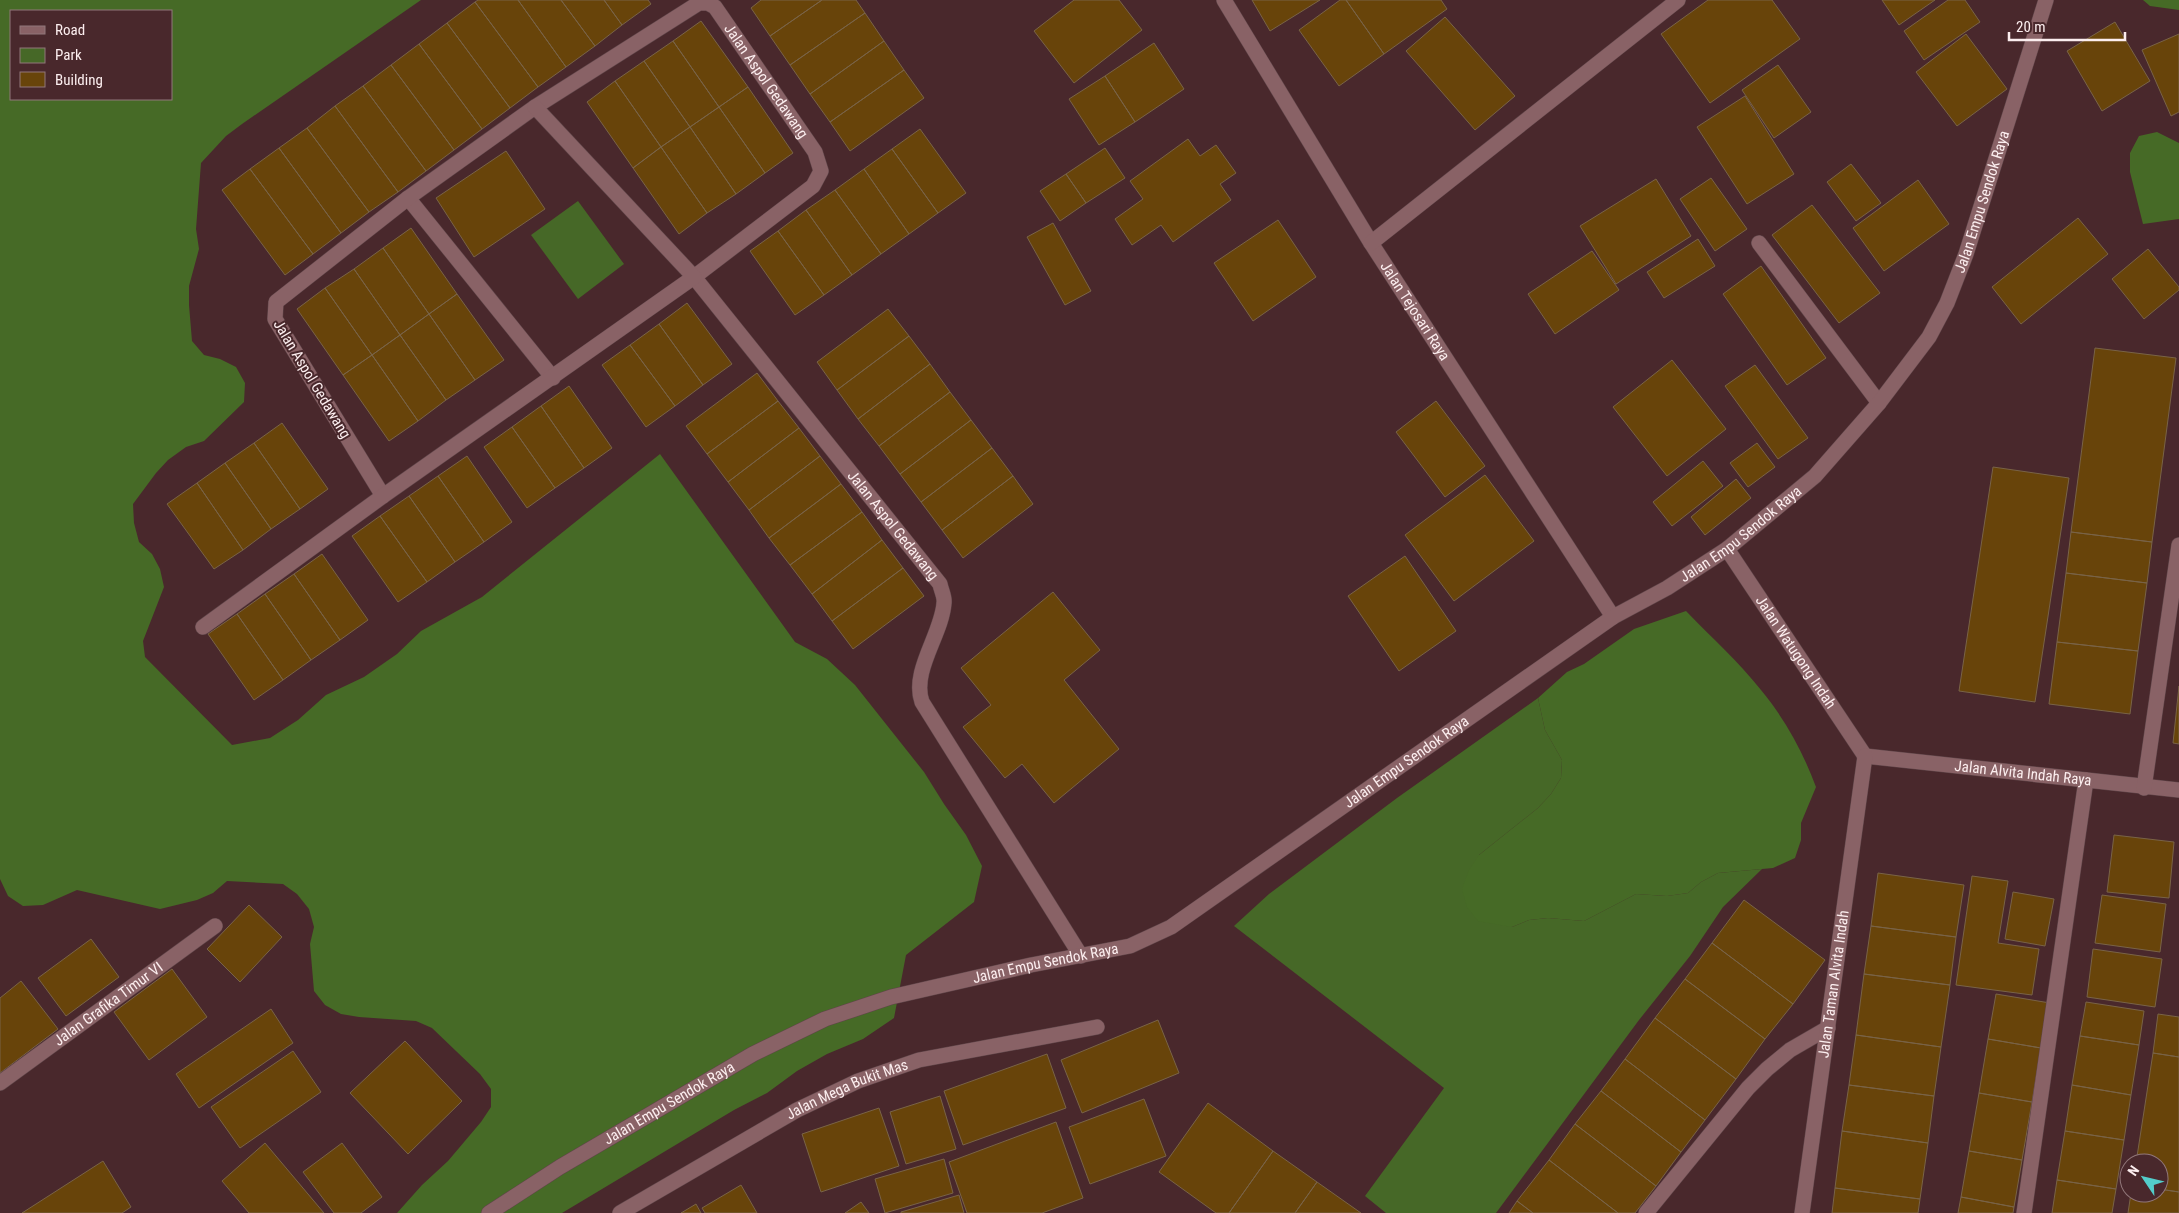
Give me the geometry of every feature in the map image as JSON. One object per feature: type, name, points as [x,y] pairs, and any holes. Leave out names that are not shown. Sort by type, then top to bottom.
[{"type":"street","name":"Jalan Tejosari Raya","points":[[1224,0],[1371,243],[1613,617]]},
{"type":"street","points":[[1371,243],[1678,0]]},
{"type":"street","name":"Jalan Empu Sendok Raya","points":[[488,1213],[560,1166],[752,1054],[825,1020],[891,997],[1031,965],[1130,946],[1171,928],[1613,617],[1667,588],[1727,549],[1815,476],[1880,403],[1929,337],[1947,303],[1966,254],[2046,0]]},
{"type":"street","name":"Jalan Aspol Gedawang","points":[[203,627],[383,496],[694,277],[813,186],[821,171],[815,152],[715,7],[708,3],[699,3],[535,107],[408,198],[276,302],[273,313],[274,319],[383,496]]},
{"type":"street","name":"Jalan Aspol Gedawang","points":[[535,107],[694,277],[940,584],[945,602],[920,679],[919,693],[922,702],[1080,956]]},
{"type":"street","points":[[408,198],[553,378]]},
{"type":"street","points":[[1759,243],[1880,403]]},
{"type":"street","points":[[2144,788],[2179,545]]},
{"type":"street","name":"Jalan Watugong Indah","points":[[1727,549],[1866,756]]},
{"type":"street","name":"Jalan Alvita Indah Raya","points":[[1866,756],[2144,788],[2179,790]]},
{"type":"street","name":"Jalan Taman Alvita Indah","points":[[1802,1213],[1866,756]]},
{"type":"street","points":[[2024,1213],[2086,780]]},
{"type":"street","name":"Jalan Grafika Timur VI","points":[[0,1083],[215,926]]},
{"type":"street","name":"Jalan Mega Bukit Mas","points":[[620,1213],[797,1110],[858,1081],[919,1060],[1097,1027]]},
{"type":"street","points":[[1646,1213],[1748,1088],[1790,1050],[1828,1028]]},
{"type":"green space","points":[[0,0],[421,0],[242,124],[226,136],[201,163],[196,229],[199,249],[189,286],[192,341],[204,355],[220,359],[236,367],[245,383],[244,402],[204,441],[186,447],[168,460],[133,504],[134,523],[139,542],[152,554],[160,569],[164,587],[143,641],[145,657],[232,745],[270,738],[298,720],[326,695],[364,677],[397,654],[421,631],[482,597],[660,454],[795,642],[827,659],[855,685],[924,772],[966,835],[982,866],[974,902],[906,955],[894,1018],[863,1039],[827,1054],[797,1071],[767,1093],[734,1110],[562,1213],[397,1213],[422,1185],[448,1161],[481,1122],[491,1107],[491,1089],[480,1074],[432,1028],[416,1021],[341,1014],[325,1005],[314,991],[310,944],[314,927],[309,909],[297,894],[283,884],[227,881],[213,893],[197,900],[160,909],[77,890],[43,905],[23,906],[8,896],[0,879]]},
{"type":"green space","points":[[2143,0],[2179,0],[2179,10],[2150,6]]},
{"type":"green space","points":[[2157,132],[2179,143],[2179,219],[2143,224],[2130,172],[2130,153],[2139,136]]},
{"type":"green space","points":[[578,201],[624,264],[578,299],[531,235]]},
{"type":"green space","points":[[1686,611],[1734,660],[1770,701],[1793,736],[1805,761],[1816,787],[1801,823],[1801,840],[1795,858],[1773,868],[1718,873],[1701,882],[1688,893],[1667,896],[1636,894],[1584,921],[1548,918],[1529,920],[1512,927],[1478,921],[1467,907],[1462,889],[1469,870],[1479,855],[1538,808],[1551,794],[1561,778],[1562,760],[1545,730],[1538,698],[1567,672],[1584,664],[1634,629]]},
{"type":"green space","points":[[1538,698],[1545,730],[1562,760],[1561,778],[1551,794],[1538,808],[1479,855],[1512,927],[1529,920],[1548,918],[1584,921],[1636,894],[1667,896],[1688,893],[1701,882],[1718,873],[1762,869],[1723,907],[1690,956],[1639,1020],[1496,1213],[1386,1213],[1365,1196],[1444,1088],[1234,926],[1269,894],[1397,798]]},
{"type":"building","points":[[478,0],[518,0],[566,67],[538,87],[475,2]]},
{"type":"building","points":[[518,0],[561,0],[595,46],[566,67]]},
{"type":"building","points":[[561,0],[604,0],[622,25],[595,46]]},
{"type":"building","points":[[604,0],[648,0],[651,4],[622,25]]},
{"type":"building","points":[[761,0],[822,0],[770,36],[751,8]]},
{"type":"building","points":[[822,0],[856,0],[865,13],[790,65],[770,36]]},
{"type":"building","points":[[1074,0],[1119,0],[1142,30],[1074,83],[1034,31]]},
{"type":"building","points":[[1252,0],[1320,0],[1270,31]]},
{"type":"building","points":[[1340,0],[1346,0],[1384,54],[1339,86],[1299,30]]},
{"type":"building","points":[[1346,0],[1441,0],[1447,9],[1384,54]]},
{"type":"building","points":[[1708,0],[1772,0],[1800,39],[1710,103],[1661,34]]},
{"type":"building","points":[[1882,0],[1935,0],[1899,25]]},
{"type":"building","points":[[1948,0],[1965,0],[1980,22],[1924,60],[1904,31]]},
{"type":"building","points":[[475,2],[538,87],[510,108],[447,23]]},
{"type":"building","points":[[865,13],[884,41],[810,94],[790,65]]},
{"type":"building","points":[[1445,17],[1515,96],[1475,130],[1406,51]]},
{"type":"building","points":[[701,21],[748,87],[719,107],[673,41]]},
{"type":"building","points":[[2115,22],[2150,81],[2102,111],[2067,51]]},
{"type":"building","points":[[447,23],[510,108],[482,129],[419,44]]},
{"type":"building","points":[[1966,34],[2007,89],[1957,126],[1916,72]]},
{"type":"building","points":[[2179,34],[2179,112],[2171,116],[2142,50]]},
{"type":"building","points":[[673,41],[719,107],[690,127],[644,61]]},
{"type":"building","points":[[884,41],[904,70],[830,122],[810,94]]},
{"type":"building","points":[[1154,43],[1184,89],[1135,122],[1105,76]]},
{"type":"building","points":[[419,44],[482,129],[454,150],[391,65]]},
{"type":"building","points":[[644,61],[690,127],[661,147],[615,81]]},
{"type":"building","points":[[391,65],[454,150],[426,171],[363,86]]},
{"type":"building","points":[[1778,65],[1811,112],[1774,138],[1742,90]]},
{"type":"building","points":[[904,70],[924,98],[850,151],[830,122]]},
{"type":"building","points":[[1105,76],[1135,122],[1099,145],[1069,99]]},
{"type":"building","points":[[615,81],[661,147],[633,168],[587,102]]},
{"type":"building","points":[[363,86],[426,171],[398,192],[335,106]]},
{"type":"building","points":[[748,87],[793,153],[765,173],[719,107]]},
{"type":"building","points":[[1745,96],[1794,174],[1747,204],[1697,127]]},
{"type":"building","points":[[335,106],[398,192],[369,212],[307,128]]},
{"type":"building","points":[[719,107],[765,173],[736,194],[690,127]]},
{"type":"building","points":[[690,127],[736,194],[707,213],[661,147]]},
{"type":"building","points":[[307,128],[369,212],[341,233],[279,148]]},
{"type":"building","points":[[920,129],[966,193],[938,213],[892,149]]},
{"type":"building","points":[[1188,139],[1200,156],[1216,145],[1236,173],[1220,184],[1231,200],[1173,242],[1161,225],[1132,245],[1115,219],[1143,199],[1130,181]]},
{"type":"building","points":[[661,147],[707,213],[679,234],[633,168]]},
{"type":"building","points":[[279,148],[341,233],[313,254],[250,169]]},
{"type":"building","points":[[1105,148],[1125,178],[1086,203],[1066,174]]},
{"type":"building","points":[[892,149],[938,213],[909,234],[864,169]]},
{"type":"building","points":[[506,151],[545,209],[474,257],[436,198]]},
{"type":"building","points":[[1851,164],[1881,203],[1856,221],[1827,182]]},
{"type":"building","points":[[250,169],[313,254],[285,275],[222,190]]},
{"type":"building","points":[[864,169],[909,234],[881,254],[835,190]]},
{"type":"building","points":[[1066,174],[1086,203],[1060,221],[1040,191]]},
{"type":"building","points":[[1711,178],[1747,229],[1715,251],[1680,199]]},
{"type":"building","points":[[1656,179],[1691,236],[1616,284],[1580,226]]},
{"type":"building","points":[[1918,180],[1949,224],[1884,271],[1853,228]]},
{"type":"building","points":[[835,190],[881,254],[852,275],[806,210]]},
{"type":"building","points":[[1812,205],[1880,293],[1839,323],[1772,235]]},
{"type":"building","points":[[806,210],[852,275],[824,295],[778,231]]},
{"type":"building","points":[[2078,218],[2108,254],[2021,324],[1992,287]]},
{"type":"building","points":[[1278,220],[1316,277],[1253,321],[1214,263]]},
{"type":"building","points":[[1053,223],[1091,291],[1065,305],[1027,237]]},
{"type":"building","points":[[411,228],[457,294],[429,314],[383,248]]},
{"type":"building","points":[[778,231],[824,295],[795,315],[750,251]]},
{"type":"building","points":[[1698,239],[1715,266],[1664,298],[1647,272]]},
{"type":"building","points":[[383,248],[429,314],[400,335],[354,269]]},
{"type":"building","points":[[2148,249],[2179,287],[2179,290],[2144,319],[2112,279]]},
{"type":"building","points":[[1592,251],[1619,290],[1555,334],[1528,294]]},
{"type":"building","points":[[1761,266],[1826,358],[1787,385],[1723,294]]},
{"type":"building","points":[[354,269],[400,335],[372,355],[325,288]]},
{"type":"building","points":[[325,288],[372,355],[343,375],[297,309]]},
{"type":"building","points":[[457,294],[504,360],[475,380],[429,314]]},
{"type":"building","points":[[687,303],[732,364],[703,385],[659,324]]},
{"type":"building","points":[[888,309],[909,336],[837,390],[817,362]]},
{"type":"building","points":[[429,314],[475,380],[446,400],[400,335]]},
{"type":"building","points":[[659,324],[703,385],[675,406],[630,345]]},
{"type":"building","points":[[400,335],[446,400],[418,421],[372,355]]},
{"type":"building","points":[[909,336],[930,364],[858,419],[837,390]]},
{"type":"building","points":[[630,345],[675,406],[646,427],[602,365]]},
{"type":"building","points":[[2095,348],[2176,358],[2152,542],[2071,532]]},
{"type":"building","points":[[372,355],[418,421],[389,441],[343,375]]},
{"type":"building","points":[[1672,360],[1726,429],[1667,476],[1613,407]]},
{"type":"building","points":[[930,364],[950,392],[879,446],[858,419]]},
{"type":"building","points":[[1755,365],[1808,438],[1778,459],[1725,386]]},
{"type":"building","points":[[757,373],[778,401],[707,454],[686,426]]},
{"type":"building","points":[[569,386],[612,448],[584,468],[541,406]]},
{"type":"building","points":[[950,392],[971,420],[900,474],[879,446]]},
{"type":"building","points":[[778,401],[799,428],[728,482],[707,454]]},
{"type":"building","points":[[1436,401],[1485,466],[1445,497],[1396,432]]},
{"type":"building","points":[[541,406],[584,468],[555,488],[512,427]]},
{"type":"building","points":[[971,420],[992,448],[921,502],[900,474]]},
{"type":"building","points":[[282,423],[328,489],[300,509],[254,443]]},
{"type":"building","points":[[512,427],[555,488],[527,508],[484,447]]},
{"type":"building","points":[[799,428],[820,456],[749,510],[728,482]]},
{"type":"building","points":[[254,443],[300,509],[271,529],[225,463]]},
{"type":"building","points":[[1757,443],[1775,467],[1748,487],[1730,463]]},
{"type":"building","points":[[992,448],[1013,476],[942,530],[921,502]]},
{"type":"building","points":[[467,456],[512,522],[484,542],[438,476]]},
{"type":"building","points":[[820,456],[841,484],[769,538],[749,510]]},
{"type":"building","points":[[1703,461],[1723,486],[1672,526],[1653,502]]},
{"type":"building","points":[[225,463],[271,529],[243,550],[197,483]]},
{"type":"building","points":[[1993,467],[2069,478],[2035,702],[1959,691]]},
{"type":"building","points":[[1485,475],[1534,541],[1454,601],[1405,535]]},
{"type":"building","points":[[438,476],[484,542],[455,562],[409,496]]},
{"type":"building","points":[[1013,476],[1033,504],[963,558],[942,530]]},
{"type":"building","points":[[1736,479],[1751,498],[1705,535],[1691,517]]},
{"type":"building","points":[[197,483],[243,550],[214,569],[167,504]]},
{"type":"building","points":[[841,484],[862,512],[790,565],[769,538]]},
{"type":"building","points":[[409,496],[455,562],[427,582],[380,516]]},
{"type":"building","points":[[862,512],[882,540],[812,594],[790,565]]},
{"type":"building","points":[[380,516],[427,582],[398,602],[352,536]]},
{"type":"building","points":[[2071,532],[2152,542],[2147,583],[2066,573]]},
{"type":"building","points":[[882,540],[903,568],[832,621],[812,594]]},
{"type":"building","points":[[322,554],[368,620],[340,640],[294,574]]},
{"type":"building","points":[[1405,556],[1456,631],[1399,671],[1348,596]]},
{"type":"building","points":[[903,568],[924,596],[853,649],[832,621]]},
{"type":"building","points":[[2066,573],[2147,583],[2138,651],[2057,642]]},
{"type":"building","points":[[294,574],[340,640],[311,660],[265,594]]},
{"type":"building","points":[[1053,592],[1100,650],[1064,680],[1119,749],[1054,803],[1022,764],[1005,778],[963,727],[991,705],[961,668]]},
{"type":"building","points":[[265,594],[311,660],[283,680],[237,614]]},
{"type":"building","points":[[237,614],[283,680],[254,700],[208,634]]},
{"type":"building","points":[[2057,642],[2138,651],[2130,714],[2049,704]]},
{"type":"building","points":[[2179,686],[2179,744],[2173,743]]},
{"type":"building","points":[[2114,835],[2174,842],[2169,898],[2107,892]]},
{"type":"building","points":[[1878,873],[1964,885],[1956,937],[1871,926]]},
{"type":"building","points":[[1972,876],[2008,881],[1998,943],[2039,949],[2032,995],[1956,985]]},
{"type":"building","points":[[2013,892],[2054,899],[2045,946],[2005,939]]},
{"type":"building","points":[[2102,895],[2166,904],[2160,952],[2095,943]]},
{"type":"building","points":[[1744,900],[1825,960],[1793,1004],[1712,943]]},
{"type":"building","points":[[249,905],[282,937],[240,982],[207,949]]},
{"type":"building","points":[[1871,926],[1956,937],[1950,985],[1864,974]]},
{"type":"building","points":[[91,939],[119,977],[66,1016],[38,978]]},
{"type":"building","points":[[1712,943],[1793,1004],[1765,1039],[1685,979]]},
{"type":"building","points":[[2093,949],[2162,959],[2155,1007],[2087,997]]},
{"type":"building","points":[[172,969],[207,1017],[149,1060],[114,1012]]},
{"type":"building","points":[[1864,974],[1950,985],[1941,1047],[1856,1035]]},
{"type":"building","points":[[1685,979],[1765,1039],[1736,1079],[1655,1018]]},
{"type":"building","points":[[21,981],[58,1029],[0,1073],[0,998]]},
{"type":"building","points":[[1996,994],[2050,1003],[2041,1048],[1988,1039]]},
{"type":"building","points":[[2086,1002],[2144,1011],[2139,1045],[2080,1036]]},
{"type":"building","points":[[271,1009],[293,1043],[199,1108],[176,1074]]},
{"type":"building","points":[[2158,1014],[2179,1017],[2179,1057],[2153,1053]]},
{"type":"building","points":[[1655,1018],[1736,1079],[1705,1120],[1625,1059]]},
{"type":"building","points":[[1158,1020],[1179,1073],[1082,1113],[1061,1060]]},
{"type":"building","points":[[1856,1035],[1941,1047],[1934,1096],[1849,1085]]},
{"type":"building","points":[[2080,1036],[2139,1045],[2131,1095],[2072,1085]]},
{"type":"building","points":[[1988,1039],[2041,1048],[2032,1102],[1979,1093]]},
{"type":"building","points":[[405,1041],[462,1101],[408,1154],[350,1093]]},
{"type":"building","points":[[293,1051],[321,1092],[240,1148],[211,1107]]},
{"type":"building","points":[[2153,1053],[2179,1057],[2179,1192],[2169,1190],[2169,1153],[2138,1153]]},
{"type":"building","points":[[1047,1054],[1066,1108],[963,1145],[944,1091]]},
{"type":"building","points":[[1625,1059],[1705,1120],[1681,1152],[1601,1091]]},
{"type":"building","points":[[1849,1085],[1934,1096],[1928,1143],[1842,1131]]},
{"type":"building","points":[[2072,1085],[2131,1095],[2124,1140],[2065,1131]]},
{"type":"building","points":[[1601,1091],[1681,1152],[1656,1186],[1575,1124]]},
{"type":"building","points":[[1979,1093],[2032,1102],[2022,1160],[1969,1151]]},
{"type":"building","points":[[940,1096],[956,1149],[906,1164],[890,1112]]},
{"type":"building","points":[[1144,1099],[1166,1156],[1090,1184],[1069,1127]]},
{"type":"building","points":[[1208,1103],[1273,1151],[1229,1213],[1216,1213],[1159,1172]]},
{"type":"building","points":[[879,1108],[899,1166],[821,1192],[802,1134]]},
{"type":"building","points":[[1056,1122],[1083,1198],[1042,1213],[967,1213],[949,1162]]},
{"type":"building","points":[[1575,1124],[1656,1186],[1635,1213],[1618,1213],[1549,1160]]},
{"type":"building","points":[[1842,1131],[1928,1143],[1920,1199],[1835,1188]]},
{"type":"building","points":[[2065,1131],[2124,1140],[2122,1153],[2119,1153],[2116,1189],[2057,1180]]},
{"type":"building","points":[[265,1143],[324,1213],[249,1213],[222,1181]]},
{"type":"building","points":[[342,1143],[382,1197],[361,1213],[334,1213],[303,1172]]},
{"type":"building","points":[[1273,1151],[1317,1182],[1295,1213],[1229,1213]]},
{"type":"building","points":[[1969,1151],[2022,1160],[2014,1207],[1961,1197]]},
{"type":"building","points":[[944,1159],[953,1193],[885,1213],[875,1179]]},
{"type":"building","points":[[1549,1160],[1618,1213],[1533,1213],[1517,1201]]},
{"type":"building","points":[[103,1161],[131,1207],[122,1213],[22,1213]]},
{"type":"building","points":[[2057,1180],[2116,1189],[2112,1213],[2052,1213]]},
{"type":"building","points":[[1317,1182],[1361,1213],[1295,1213]]},
{"type":"building","points":[[741,1185],[757,1213],[705,1213],[702,1208]]},
{"type":"building","points":[[1835,1188],[1920,1199],[1918,1213],[1832,1213]]},
{"type":"building","points":[[2169,1190],[2179,1192],[2179,1213],[2128,1213],[2130,1203],[2169,1203]]},
{"type":"building","points":[[959,1195],[964,1213],[901,1213],[901,1212]]},
{"type":"building","points":[[1961,1197],[2014,1207],[2013,1213],[1958,1213]]},
{"type":"building","points":[[1517,1201],[1533,1213],[1509,1213]]},
{"type":"building","points":[[861,1202],[869,1213],[845,1213]]},
{"type":"building","points":[[696,1204],[701,1213],[681,1213]]}]
